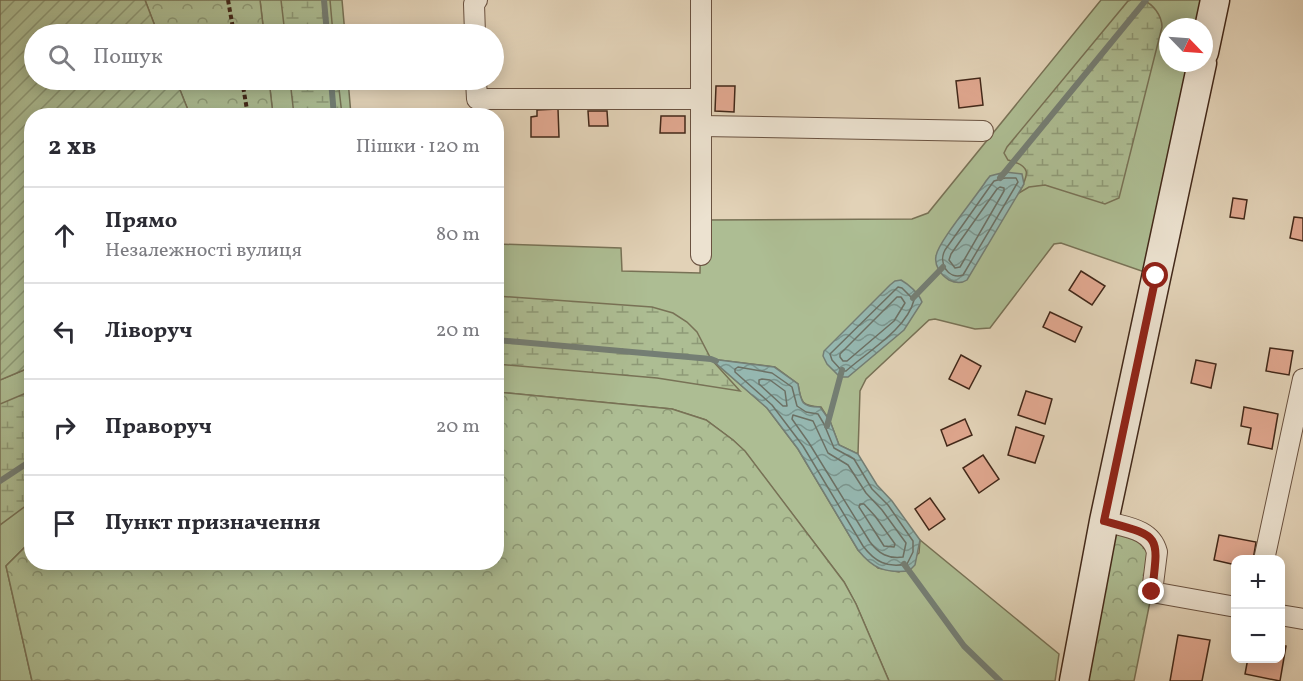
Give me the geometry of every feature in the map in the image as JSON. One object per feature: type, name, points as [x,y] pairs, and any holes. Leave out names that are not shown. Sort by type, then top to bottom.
[{"type":"main road","points":[[1074,681],[1104,521]]},
{"type":"street","points":[[475,24],[474,4],[477,0]]},
{"type":"street","points":[[701,0],[701,255]]},
{"type":"street","points":[[1211,18],[1215,0]]},
{"type":"street","points":[[1200,72],[1104,521],[1142,531],[1152,540],[1157,552],[1152,592],[1231,606]]},
{"type":"street","points":[[477,90],[477,99],[701,99]]},
{"type":"street","points":[[701,126],[983,131]]},
{"type":"street","points":[[1265,555],[1301,401],[1303,379]]},
{"type":"street","points":[[1285,616],[1303,619]]},
{"type":"path","points":[[228,0],[232,24]]},
{"type":"path","points":[[244,90],[247,108]]},
{"type":"green space","points":[[0,0],[145,0],[154,24],[24,24],[24,90],[180,90],[187,108],[24,108],[24,370],[0,380]]},
{"type":"green space","points":[[145,0],[260,0],[263,24],[154,24]]},
{"type":"green space","points":[[260,0],[342,0],[344,24],[263,24]]},
{"type":"green space","points":[[281,0],[330,0],[332,24],[284,24]]},
{"type":"green space","points":[[1101,0],[1215,0],[1208,18],[1159,18],[1159,72],[1200,72],[1156,276],[1061,243],[1054,244],[990,328],[975,329],[935,319],[929,320],[866,379],[860,391],[858,454],[839,445],[830,421],[821,407],[809,406],[803,402],[798,384],[775,367],[711,359],[767,408],[798,449],[858,550],[878,568],[899,572],[919,553],[920,540],[1059,654],[1055,681],[889,681],[856,604],[844,582],[745,452],[733,440],[706,420],[672,409],[504,393],[504,244],[621,248],[622,271],[700,273],[701,220],[912,219],[928,213]]},
{"type":"green space","points":[[1142,0],[1150,4],[1160,18],[1159,39],[1119,198],[1105,204],[1045,185],[1029,187],[1019,193],[1025,181],[1025,168],[1008,160],[1004,153],[1007,147],[1128,1]]},
{"type":"green space","points":[[180,90],[270,90],[272,108],[187,108]]},
{"type":"green space","points":[[270,90],[349,90],[350,108],[272,108]]},
{"type":"green space","points":[[291,90],[339,90],[341,108],[293,108]]},
{"type":"green space","points":[[504,297],[652,307],[673,313],[697,332],[711,359],[740,391],[657,378],[504,365]]},
{"type":"green space","points":[[24,370],[24,548],[6,566],[32,681],[0,681],[0,380]]},
{"type":"green space","points":[[504,393],[672,409],[706,420],[745,451],[844,582],[856,604],[889,681],[32,681],[6,566],[24,548],[24,570],[504,570]]},
{"type":"green space","points":[[24,394],[24,507],[0,525],[0,404]]},
{"type":"green space","points":[[1104,521],[1148,535],[1152,592],[1134,681],[1075,681]]},
{"type":"water","points":[[1005,172],[1022,174],[1024,184],[967,280],[958,283],[949,280],[937,267],[938,249],[990,176]]},
{"type":"water","points":[[901,280],[916,292],[922,302],[904,330],[848,377],[840,377],[827,364],[823,356],[824,351],[890,285]]},
{"type":"water","points":[[711,359],[774,367],[798,384],[801,399],[805,404],[820,407],[830,421],[839,445],[858,454],[877,485],[892,501],[920,540],[915,565],[909,571],[886,570],[869,562],[858,550],[798,449],[767,408]]},
{"type":"building","points":[[980,78],[983,105],[959,108],[956,81]]},
{"type":"building","points":[[716,86],[735,86],[734,112],[715,111]]},
{"type":"building","points":[[558,109],[559,137],[531,137],[531,117],[537,116],[537,110]]},
{"type":"building","points":[[588,111],[607,111],[608,126],[589,126]]},
{"type":"building","points":[[661,116],[685,116],[685,133],[660,133]]},
{"type":"building","points":[[1233,198],[1247,200],[1244,219],[1230,217]]},
{"type":"building","points":[[1294,217],[1303,218],[1303,241],[1290,238]]},
{"type":"building","points":[[1081,271],[1105,286],[1092,305],[1069,290]]},
{"type":"building","points":[[1050,312],[1082,327],[1075,342],[1043,327]]},
{"type":"building","points":[[1270,348],[1293,351],[1289,375],[1266,371]]},
{"type":"building","points":[[961,355],[981,366],[969,389],[949,379]]},
{"type":"building","points":[[1196,360],[1216,364],[1211,388],[1191,383]]},
{"type":"building","points":[[1026,391],[1052,399],[1045,424],[1018,415]]},
{"type":"building","points":[[1244,407],[1278,414],[1272,449],[1248,444],[1251,428],[1241,426]]},
{"type":"building","points":[[965,419],[972,435],[947,446],[941,430]]},
{"type":"building","points":[[1016,427],[1044,436],[1035,463],[1008,455]]},
{"type":"building","points":[[983,455],[999,479],[979,493],[963,468]]},
{"type":"building","points":[[930,498],[945,519],[929,530],[915,509]]},
{"type":"building","points":[[1219,535],[1256,542],[1254,555],[1231,555],[1231,564],[1214,560]]},
{"type":"building","points":[[1178,635],[1210,640],[1202,681],[1170,681]]},
{"type":"building","points":[[1247,663],[1283,663],[1280,681],[1245,674]]},
{"type":"waterway","points":[[324,0],[326,24]]},
{"type":"waterway","points":[[1000,178],[1146,0]]},
{"type":"waterway","points":[[332,90],[333,108]]},
{"type":"waterway","points":[[913,298],[943,267]]},
{"type":"waterway","points":[[504,341],[716,361]]},
{"type":"waterway","points":[[827,426],[842,370]]},
{"type":"waterway","points":[[0,481],[24,465]]},
{"type":"waterway","points":[[904,564],[964,646],[1000,681]]},
{"type":"route","points":[[1152,592],[1157,552],[1152,540],[1142,531],[1104,521],[1156,276]]}]
